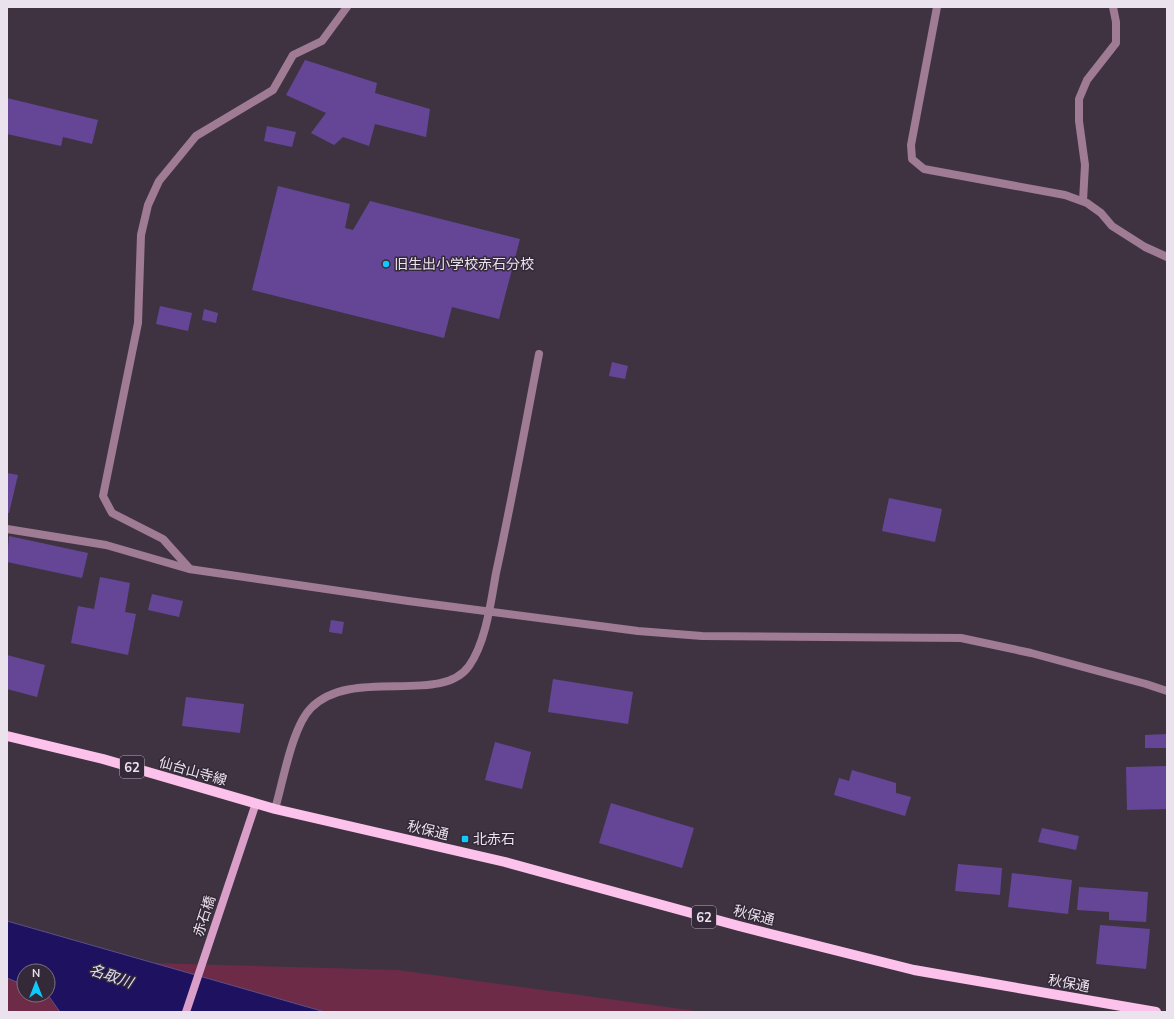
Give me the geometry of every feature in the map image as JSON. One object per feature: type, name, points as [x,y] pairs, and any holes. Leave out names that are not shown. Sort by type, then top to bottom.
[{"type":"main road","name":"仙台山寺線","points":[[7,736],[103,759],[256,803]]},
{"type":"main road","name":"秋保通","points":[[256,803],[275,809],[505,862],[739,926],[914,970],[1156,1012]]},
{"type":"street","points":[[189,569],[163,539],[112,514],[102,496],[138,323],[141,241],[148,205],[159,181],[196,136],[273,90],[293,55],[322,41],[347,7]]},
{"type":"street","points":[[937,7],[911,145],[912,159],[924,169],[1065,195],[1082,201],[1101,212],[1112,226],[1145,247],[1167,256]]},
{"type":"street","points":[[1082,201],[1085,165],[1079,121],[1079,99],[1087,80],[1116,43],[1116,22],[1113,7]]},
{"type":"street","points":[[275,809],[296,734],[311,708],[326,696],[342,690],[358,687],[423,685],[447,682],[461,674],[469,666],[479,646],[488,611],[510,508],[539,354]]},
{"type":"street","points":[[7,529],[106,545],[189,569],[638,631],[702,636],[961,638],[1038,655],[1167,691]]},
{"type":"street","name":"赤石橋","points":[[186,1012],[256,803]]},
{"type":"shaded area","points":[[7,959],[397,970],[703,1012],[7,1012]]},
{"type":"water","name":"名取川","points":[[7,921],[325,1012],[60,1012],[54,1003],[56,1003],[56,963],[16,963],[16,982],[7,978]]},
{"type":"building","points":[[305,60],[377,83],[375,93],[430,109],[426,137],[375,124],[369,146],[343,137],[334,145],[311,133],[326,113],[286,95]]},
{"type":"building","points":[[7,98],[98,120],[92,144],[63,137],[61,146],[7,134]]},
{"type":"building","points":[[267,126],[296,132],[292,147],[264,141]]},
{"type":"building","name":"旧生出小学校赤石分校","points":[[278,186],[350,204],[345,228],[353,230],[370,201],[520,239],[499,319],[452,307],[444,338],[252,290]]},
{"type":"building","points":[[160,306],[192,313],[188,331],[156,324]]},
{"type":"building","points":[[204,309],[218,313],[216,323],[202,320]]},
{"type":"building","points":[[612,362],[628,366],[625,379],[609,376]]},
{"type":"building","points":[[7,473],[18,475],[9,513],[7,513]]},
{"type":"building","points":[[889,498],[942,509],[935,542],[882,531]]},
{"type":"building","points":[[9,536],[88,553],[82,578],[7,562]]},
{"type":"building","points":[[100,577],[130,583],[125,612],[136,614],[128,655],[71,643],[78,606],[94,609]]},
{"type":"building","points":[[152,594],[183,601],[179,617],[148,610]]},
{"type":"building","points":[[331,620],[344,622],[342,634],[329,632]]},
{"type":"building","points":[[7,655],[45,665],[37,697],[7,689]]},
{"type":"building","points":[[553,679],[633,692],[628,724],[548,712]]},
{"type":"building","points":[[186,697],[244,704],[240,733],[182,726]]},
{"type":"building","points":[[1167,734],[1167,748],[1145,748],[1145,735]]},
{"type":"building","points":[[495,742],[531,752],[522,789],[485,780]]},
{"type":"building","points":[[1167,766],[1167,809],[1127,810],[1126,767]]},
{"type":"building","points":[[852,770],[896,783],[896,793],[911,797],[905,816],[834,795],[839,778],[849,781]]},
{"type":"building","points":[[611,803],[694,828],[682,868],[599,843]]},
{"type":"building","points":[[1042,828],[1079,836],[1076,850],[1038,842]]},
{"type":"building","points":[[958,864],[1002,868],[1000,895],[955,891]]},
{"type":"building","points":[[1012,873],[1072,880],[1068,914],[1008,907]]},
{"type":"building","points":[[1079,887],[1148,892],[1146,922],[1109,920],[1109,912],[1077,910]]},
{"type":"building","points":[[1100,925],[1150,929],[1146,969],[1096,964]]},
{"type":"place","name":"旧生出小学校赤石分校","points":[[386,264]]},
{"type":"place","name":"北赤石","points":[[465,839]]}]
